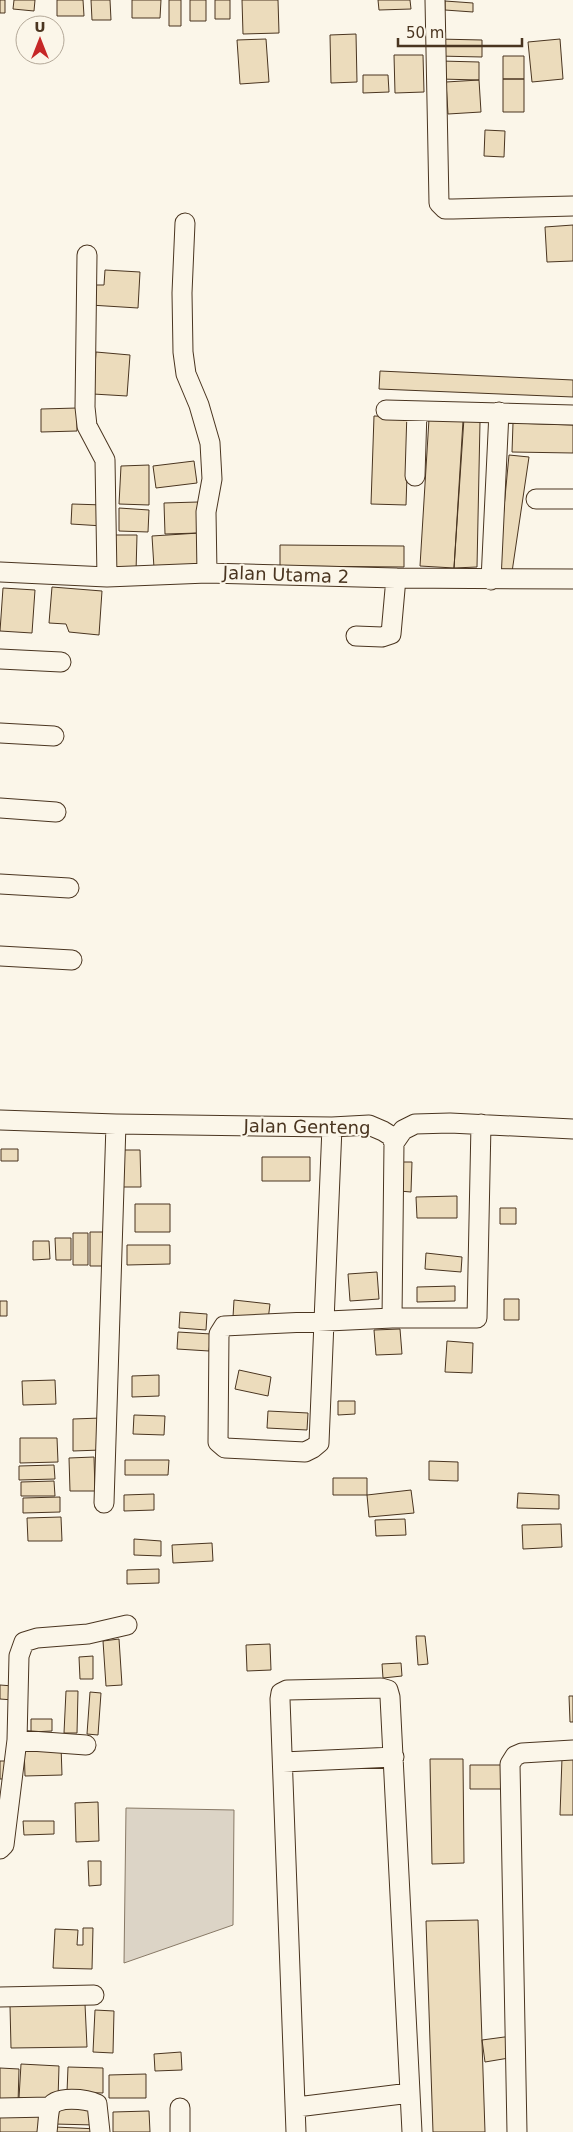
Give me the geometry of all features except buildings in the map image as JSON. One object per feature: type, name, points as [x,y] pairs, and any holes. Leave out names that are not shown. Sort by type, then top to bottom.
[{"type":"street","points":[[435,0],[439,203],[445,209],[573,206]]},
{"type":"street","points":[[185,223],[182,293],[183,352],[186,374],[199,405],[210,442],[212,479],[206,512],[207,573]]},
{"type":"street","points":[[87,255],[85,407],[87,426],[104,460],[107,577]]},
{"type":"street","points":[[386,410],[573,415]]},
{"type":"street","points":[[415,476],[417,411]]},
{"type":"street","points":[[491,580],[499,412]]},
{"type":"street","points":[[536,499],[573,499]]},
{"type":"street","name":"Jalan Utama 2","points":[[0,572],[107,577],[207,573],[491,580],[573,579]]},
{"type":"street","points":[[356,636],[382,637],[391,634],[396,578]]},
{"type":"street","points":[[0,659],[62,662]]},
{"type":"street","points":[[0,733],[54,736]]},
{"type":"street","points":[[0,808],[56,812]]},
{"type":"street","points":[[0,884],[69,888]]},
{"type":"street","points":[[0,956],[72,960]]},
{"type":"street","name":"Jalan Genteng","points":[[0,1120],[116,1124],[332,1127],[356,1125],[376,1127],[391,1136],[394,1143]]},
{"type":"street","points":[[104,1504],[116,1124]]},
{"type":"street","name":"Jalan Genteng","points":[[394,1143],[402,1130],[415,1124],[481,1124],[573,1129]]},
{"type":"street","points":[[332,1127],[322,1323],[319,1443],[305,1452],[248,1450],[221,1446],[218,1442],[219,1334],[224,1326],[251,1323],[322,1323],[392,1318],[463,1320],[476,1319],[478,1317],[481,1124]]},
{"type":"street","points":[[392,1318],[394,1143]]},
{"type":"street","points":[[0,1849],[4,1845],[17,1740],[19,1656],[24,1642],[37,1638],[88,1634],[127,1625]]},
{"type":"street","points":[[296,2132],[297,2107],[281,1693],[287,1690],[381,1688],[388,1690],[390,1697],[394,1757],[404,2093],[400,2132]]},
{"type":"street","points":[[17,1740],[86,1745]]},
{"type":"street","points":[[517,2132],[510,1764],[515,1756],[522,1752],[573,1750]]},
{"type":"street","points":[[283,1762],[394,1757]]},
{"type":"street","points":[[0,1997],[94,1995]]},
{"type":"street","points":[[297,2107],[404,2093]]},
{"type":"street","points":[[404,2093],[412,2132]]},
{"type":"street","points":[[47,2132],[50,2107],[55,2102],[63,2100],[90,2100],[97,2104],[100,2132]]},
{"type":"street","points":[[0,2108],[50,2107]]},
{"type":"street","points":[[180,2108],[180,2132]]},
{"type":"shaded area","points":[[126,1808],[234,1810],[233,1925],[124,1963]]}]
